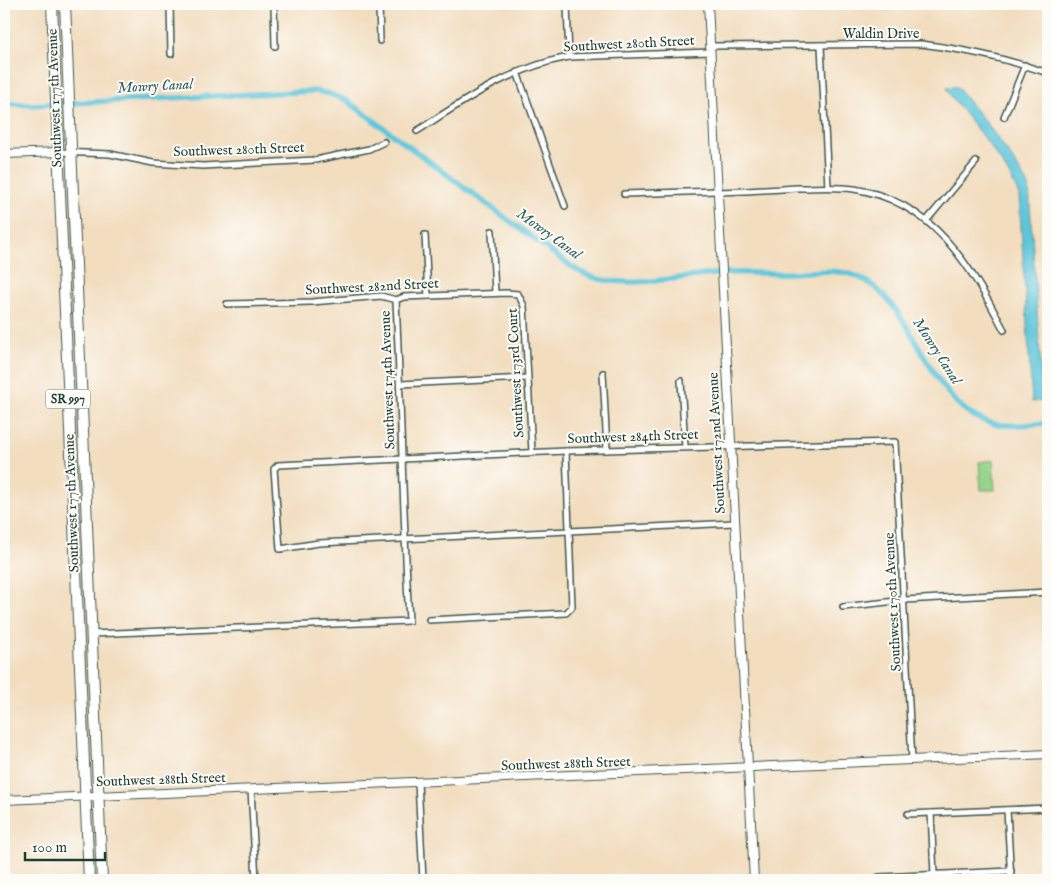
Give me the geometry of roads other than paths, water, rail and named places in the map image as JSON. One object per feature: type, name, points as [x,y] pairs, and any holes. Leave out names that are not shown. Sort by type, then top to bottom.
[{"type":"highway","name":"Southwest 177th Avenue","points":[[52,4],[89,880]]},
{"type":"highway","name":"Southwest 177th Avenue","points":[[65,4],[102,880]]},
{"type":"highway","points":[[65,304],[79,321]]},
{"type":"street","points":[[170,4],[171,54]]},
{"type":"street","points":[[274,4],[275,46]]},
{"type":"street","points":[[379,4],[380,41]]},
{"type":"street","points":[[567,4],[570,57]]},
{"type":"street","name":"Southwest 172nd Avenue","points":[[708,4],[754,880]]},
{"type":"street","name":"Waldin Drive","points":[[711,49],[865,43],[947,47],[1005,58],[1048,73]]},
{"type":"street","points":[[820,46],[828,187]]},
{"type":"street","name":"Southwest 280th Street","points":[[417,131],[486,86],[550,60],[570,57],[711,49]]},
{"type":"street","points":[[1004,118],[1025,65]]},
{"type":"street","points":[[517,72],[565,206]]},
{"type":"street","name":"Southwest 280th Street","points":[[4,154],[58,152],[110,154],[154,163],[203,166],[315,160],[369,149],[384,142]]},
{"type":"street","points":[[927,220],[976,162]]},
{"type":"street","points":[[624,194],[828,187],[853,188],[881,195],[903,205],[927,220],[957,250],[1004,330]]},
{"type":"street","points":[[492,231],[495,293]]},
{"type":"street","points":[[425,235],[428,296]]},
{"type":"street","name":"Southwest 282nd Street","points":[[227,304],[312,302],[381,296],[396,300],[404,297],[495,293],[518,294]]},
{"type":"street","name":"Southwest 173rd Court","points":[[518,294],[524,306],[532,452]]},
{"type":"street","name":"Southwest 174th Avenue","points":[[91,634],[409,621],[396,300]]},
{"type":"street","points":[[602,373],[607,450]]},
{"type":"street","points":[[400,384],[528,378]]},
{"type":"street","points":[[681,380],[685,447]]},
{"type":"street","name":"Southwest 284th Street","points":[[405,540],[319,543],[280,549],[274,469],[278,465],[532,452],[731,445],[894,442]]},
{"type":"street","name":"Southwest 170th Avenue","points":[[894,442],[905,600],[912,760]]},
{"type":"street","points":[[429,620],[566,613],[572,607],[566,451]]},
{"type":"street","points":[[405,540],[734,523]]},
{"type":"street","points":[[843,607],[905,600],[1048,592]]},
{"type":"street","name":"Southwest 288th Street","points":[[4,800],[1048,754]]},
{"type":"street","points":[[418,782],[423,880]]},
{"type":"street","points":[[251,789],[256,880]]},
{"type":"street","points":[[908,814],[1048,808]]},
{"type":"street","points":[[1007,810],[1011,880]]},
{"type":"street","points":[[931,813],[934,874]]},
{"type":"street","points":[[870,880],[877,877],[1011,871]]},
{"type":"water","points":[[957,87],[996,136],[1014,161],[1029,188],[1043,401],[1032,402],[1019,196],[1014,183],[998,157],[951,96],[947,88]]},
{"type":"waterway","name":"Mowry Canal","points":[[4,103],[30,105],[316,91],[330,94],[346,100],[572,267],[587,275],[622,282],[657,281],[724,273],[825,271],[841,272],[856,276],[877,289],[895,308],[937,378],[953,399],[972,415],[1001,425],[1048,423]]}]
